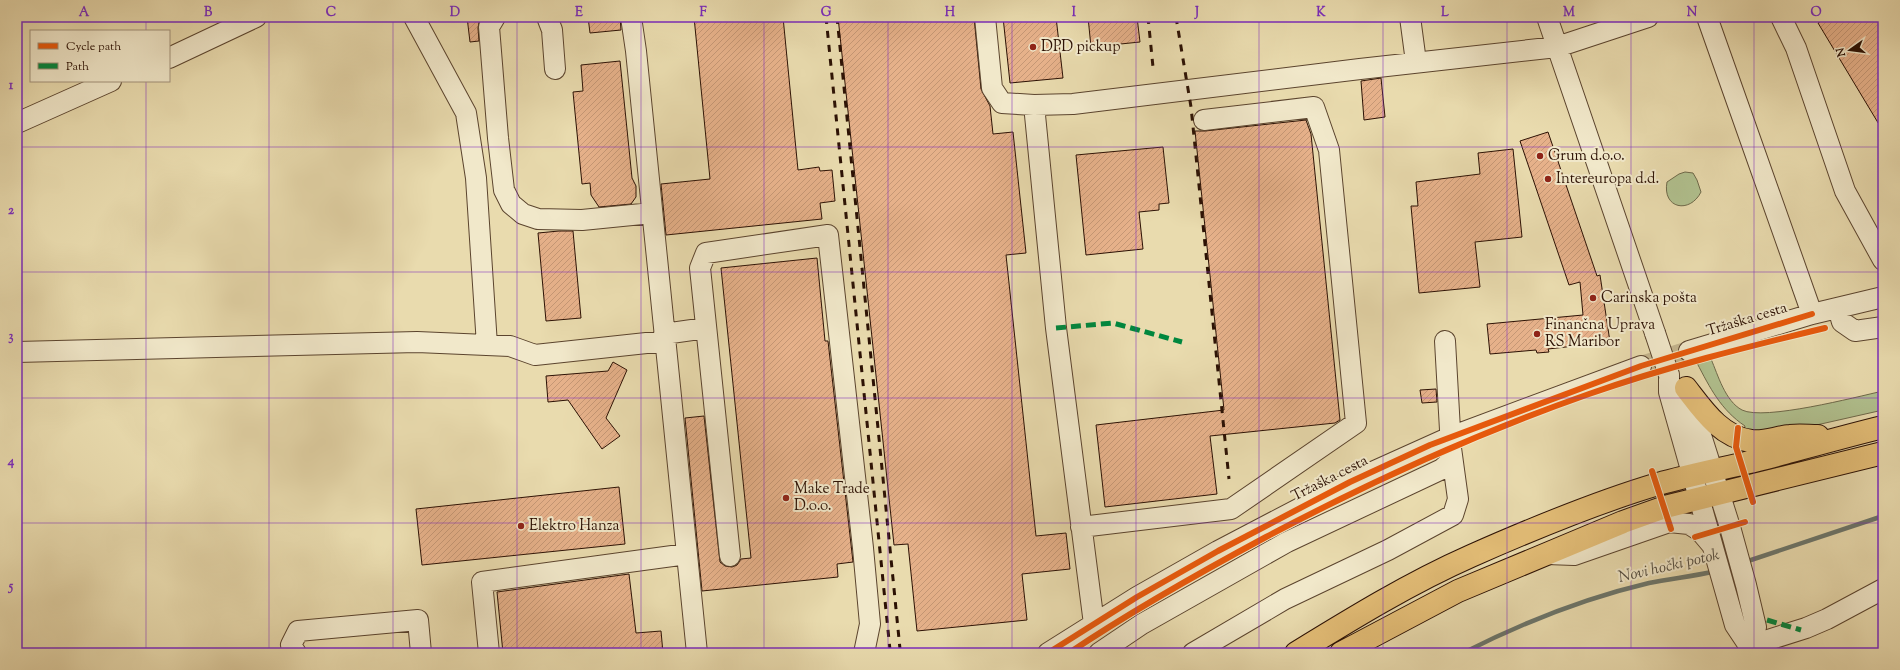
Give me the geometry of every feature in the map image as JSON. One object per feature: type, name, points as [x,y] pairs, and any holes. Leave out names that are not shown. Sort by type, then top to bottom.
[{"type":"main road","points":[[1686,388],[1713,422],[1737,438],[1751,441],[1790,436],[1843,436]]},
{"type":"main road","points":[[1296,653],[1368,609],[1470,557],[1582,510],[1658,484],[1883,427]]},
{"type":"main road","points":[[1341,653],[1458,591],[1623,522],[1664,507],[1883,454]]},
{"type":"street","points":[[170,58],[256,17]]},
{"type":"street","points":[[414,17],[466,113],[476,178],[486,345]]},
{"type":"street","points":[[495,17],[488,27],[504,190],[511,204],[523,214],[538,219],[582,220],[652,214]]},
{"type":"street","points":[[547,17],[552,30],[555,69]]},
{"type":"street","points":[[631,17],[636,51],[697,653]]},
{"type":"street","points":[[985,17],[992,88],[1002,103],[1034,105],[1073,104],[1416,62],[1557,47],[1648,17]]},
{"type":"street","points":[[1410,17],[1416,62]]},
{"type":"street","points":[[1547,17],[1656,333],[1669,375],[1669,392],[1703,473]]},
{"type":"street","name":"Tržaška cesta","points":[[1707,17],[1812,314]]},
{"type":"street","points":[[1781,17],[1796,48],[1845,191],[1883,260]]},
{"type":"street","points":[[1301,76],[1303,108]]},
{"type":"street","points":[[17,123],[109,82]]},
{"type":"street","points":[[1034,105],[1056,328],[1094,624]]},
{"type":"street","points":[[1081,527],[1231,509],[1356,423],[1328,150],[1314,107],[1204,120]]},
{"type":"street","points":[[730,556],[700,268],[706,254],[828,235],[865,564],[870,624],[864,653]]},
{"type":"street","name":"Tržaška cesta","points":[[1689,351],[1812,314],[1883,297]]},
{"type":"street","points":[[1838,308],[1842,322],[1855,332],[1883,327]]},
{"type":"street","points":[[17,352],[409,343],[510,346],[535,355],[664,337],[706,328]]},
{"type":"street","points":[[1193,653],[1285,599],[1388,550],[1453,515],[1458,499],[1450,437],[1445,341]]},
{"type":"street","name":"Tržaška cesta","points":[[1048,653],[1094,624],[1218,551],[1350,482],[1450,437],[1641,366]]},
{"type":"street","points":[[1669,375],[1686,388],[1703,473],[1710,496],[1734,542],[1756,627],[1750,649]]},
{"type":"street","points":[[1099,653],[1142,624],[1287,542],[1442,469],[1452,460]]},
{"type":"street","points":[[1710,496],[1712,548],[1735,625],[1750,649]]},
{"type":"street","points":[[1545,554],[1574,554],[1657,525],[1674,522],[1689,524],[1700,531],[1712,548]]},
{"type":"street","points":[[489,653],[482,582],[687,554]]},
{"type":"street","points":[[1750,649],[1827,619],[1883,589]]},
{"type":"street","points":[[296,653],[291,645],[298,631],[418,620],[421,653]]},
{"type":"green space","points":[[1685,172],[1693,173],[1701,192],[1690,204],[1684,206],[1673,203],[1669,198],[1667,182]]},
{"type":"green space","points":[[1711,359],[1719,380],[1727,394],[1736,406],[1742,410],[1753,413],[1770,413],[1832,403],[1883,391],[1883,410],[1781,433],[1743,433],[1745,426],[1723,406],[1697,363]]},
{"type":"building","points":[[467,17],[480,17],[478,28],[479,41],[470,42]]},
{"type":"building","points":[[588,17],[620,17],[621,30],[590,33]]},
{"type":"building","points":[[694,17],[783,17],[798,170],[819,167],[820,171],[832,170],[835,201],[820,203],[822,219],[666,235],[661,184],[710,179]]},
{"type":"building","points":[[838,17],[974,17],[981,89],[990,106],[993,134],[1013,132],[1026,253],[1006,255],[1036,536],[1066,533],[1070,569],[1022,574],[1027,620],[917,631],[908,544],[894,545]]},
{"type":"building","name":"DPD pickup","points":[[1003,17],[1056,17],[1063,78],[1010,83]]},
{"type":"building","points":[[1088,17],[1137,17],[1140,42],[1091,47]]},
{"type":"building","points":[[1827,17],[1883,17],[1883,131],[1818,23]]},
{"type":"building","points":[[620,61],[632,178],[636,186],[636,197],[631,204],[599,207],[591,195],[590,183],[582,184],[573,92],[583,91],[581,65]]},
{"type":"building","points":[[1381,78],[1385,117],[1364,120],[1361,81]]},
{"type":"building","points":[[1306,120],[1311,134],[1340,420],[1335,423],[1210,436],[1217,494],[1105,507],[1096,425],[1224,410],[1195,131]]},
{"type":"building","points":[[1548,132],[1597,276],[1600,275],[1610,342],[1548,349],[1549,352],[1537,353],[1536,350],[1490,354],[1487,324],[1583,315],[1580,282],[1569,285],[1520,141]]},
{"type":"building","points":[[1163,147],[1169,203],[1159,204],[1159,210],[1139,212],[1143,249],[1086,255],[1076,155]]},
{"type":"building","points":[[1513,149],[1522,237],[1475,242],[1480,287],[1419,293],[1411,206],[1418,206],[1416,182],[1480,174],[1478,153]]},
{"type":"building","points":[[573,231],[581,318],[546,321],[538,233]]},
{"type":"building","points":[[817,258],[825,341],[828,341],[853,562],[837,564],[838,577],[702,591],[685,418],[704,416],[720,562],[725,566],[732,567],[737,565],[741,559],[751,558],[721,268]]},
{"type":"building","points":[[613,362],[627,370],[606,418],[620,436],[602,449],[568,400],[548,402],[546,376],[608,371]]},
{"type":"building","points":[[1436,389],[1437,402],[1422,403],[1420,390]]},
{"type":"building","name":"Elektro Hanza","points":[[619,487],[625,544],[422,565],[416,509]]},
{"type":"building","points":[[629,574],[636,633],[661,631],[663,653],[503,653],[497,592]]},
{"type":"waterway","name":"Novi hočki potok","points":[[1745,562],[1883,516]]},
{"type":"waterway","name":"Novi hočki potok","points":[[1463,653],[1554,612],[1601,596],[1649,583],[1715,571]]},
{"type":"tunnel","points":[[1641,366],[1689,351]]},
{"type":"railway","points":[[826,17],[890,650]]},
{"type":"railway","points":[[837,17],[900,649]]},
{"type":"railway","points":[[1148,17],[1153,67]]},
{"type":"railway","points":[[1176,17],[1191,107],[1229,479]]},
{"type":"marked path","points":[[1056,328],[1113,323],[1182,342]]},
{"type":"marked path","points":[[1767,620],[1801,630]]},
{"type":"cycle path","points":[[1048,653],[1137,597],[1218,551],[1350,482],[1430,445],[1641,366],[1812,314]]},
{"type":"cycle path","points":[[1069,653],[1166,592],[1266,537],[1345,497],[1465,442],[1548,409],[1618,384],[1706,358],[1825,328]]},
{"type":"cycle path","points":[[1738,428],[1736,447],[1753,502]]},
{"type":"cycle path","points":[[1652,471],[1671,529]]},
{"type":"cycle path","points":[[1695,537],[1745,522]]},
{"type":"place","name":"DPD pickup","points":[[1033,47]]},
{"type":"place","name":"Grum d.o.o.","points":[[1540,156]]},
{"type":"place","name":"Intereuropa d.d.","points":[[1548,179]]},
{"type":"place","name":"Carinska pošta","points":[[1593,298]]},
{"type":"place","name":"Finančna Uprava RS Maribor","points":[[1537,334]]},
{"type":"place","name":"Make Trade D.o.o.","points":[[786,498]]},
{"type":"place","name":"Elektro Hanza","points":[[521,526]]}]
